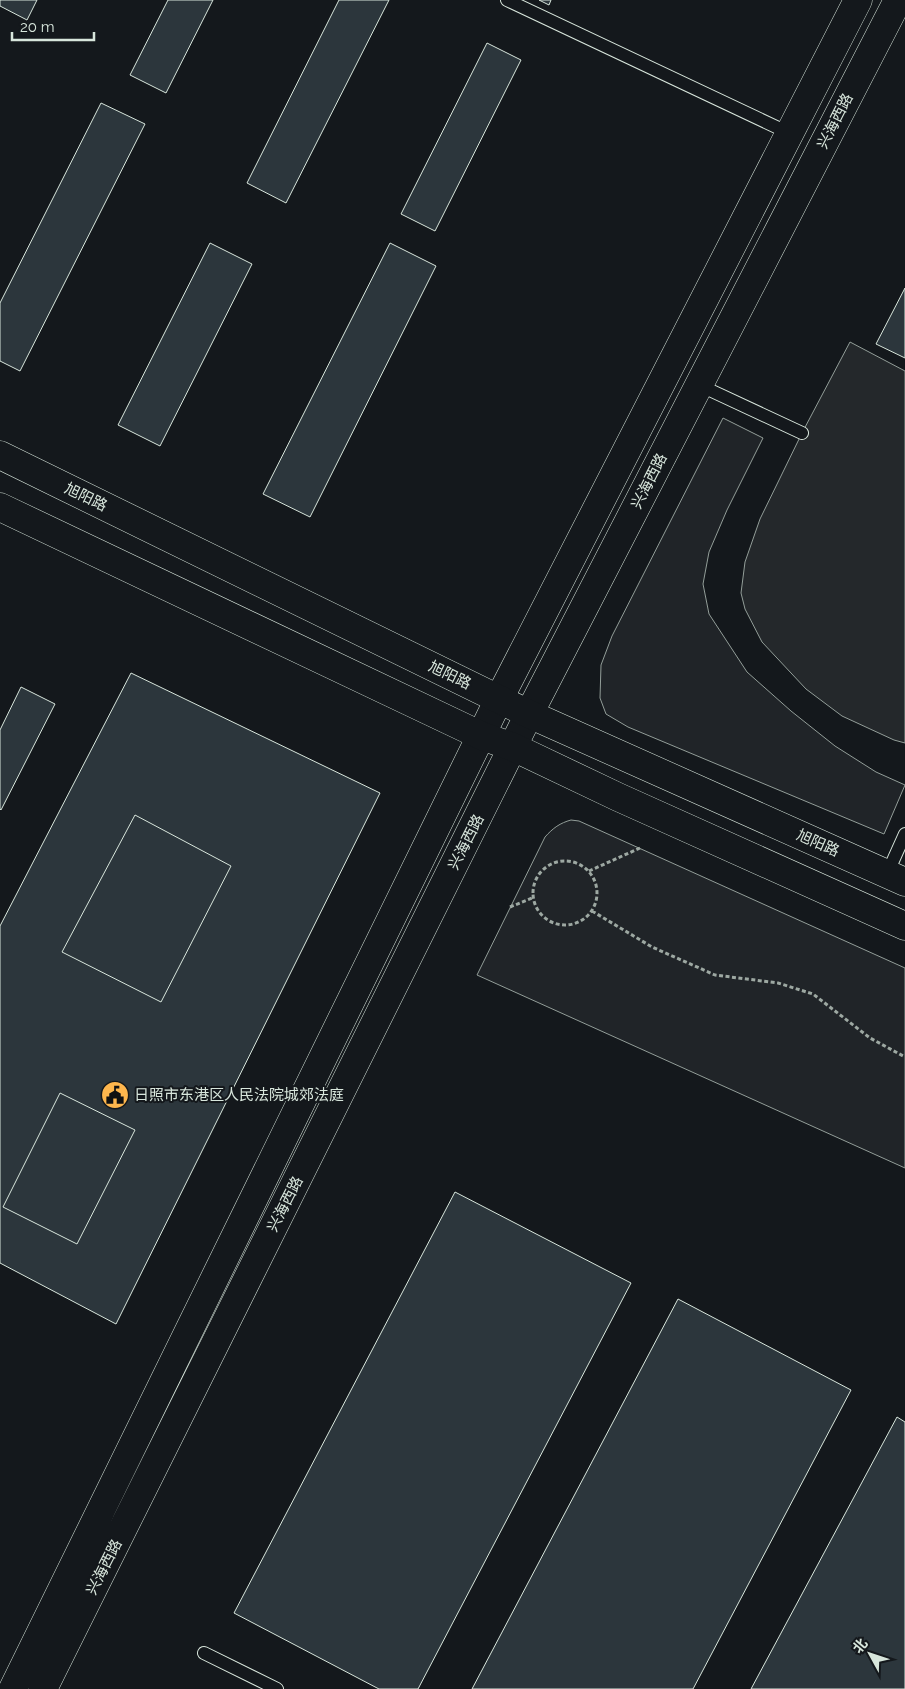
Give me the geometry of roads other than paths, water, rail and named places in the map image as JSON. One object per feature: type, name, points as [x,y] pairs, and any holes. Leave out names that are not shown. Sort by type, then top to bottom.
[{"type":"main road","name":"兴海西路","points":[[13,1689],[499,699],[858,0]]},
{"type":"main road","name":"兴海西路","points":[[44,1689],[529,714],[898,0]]},
{"type":"main road","name":"旭阳路","points":[[0,455],[529,714],[896,878]]},
{"type":"main road","points":[[0,507],[482,736],[513,747],[618,797],[905,926]]},
{"type":"lane","points":[[507,0],[790,133]]},
{"type":"lane","points":[[699,385],[802,433]]},
{"type":"lane","points":[[896,878],[905,834]]},
{"type":"lane","points":[[204,1653],[277,1689]]},
{"type":"place","name":"日照市东港区人民法院城郊法庭","points":[[115,1095]]}]
